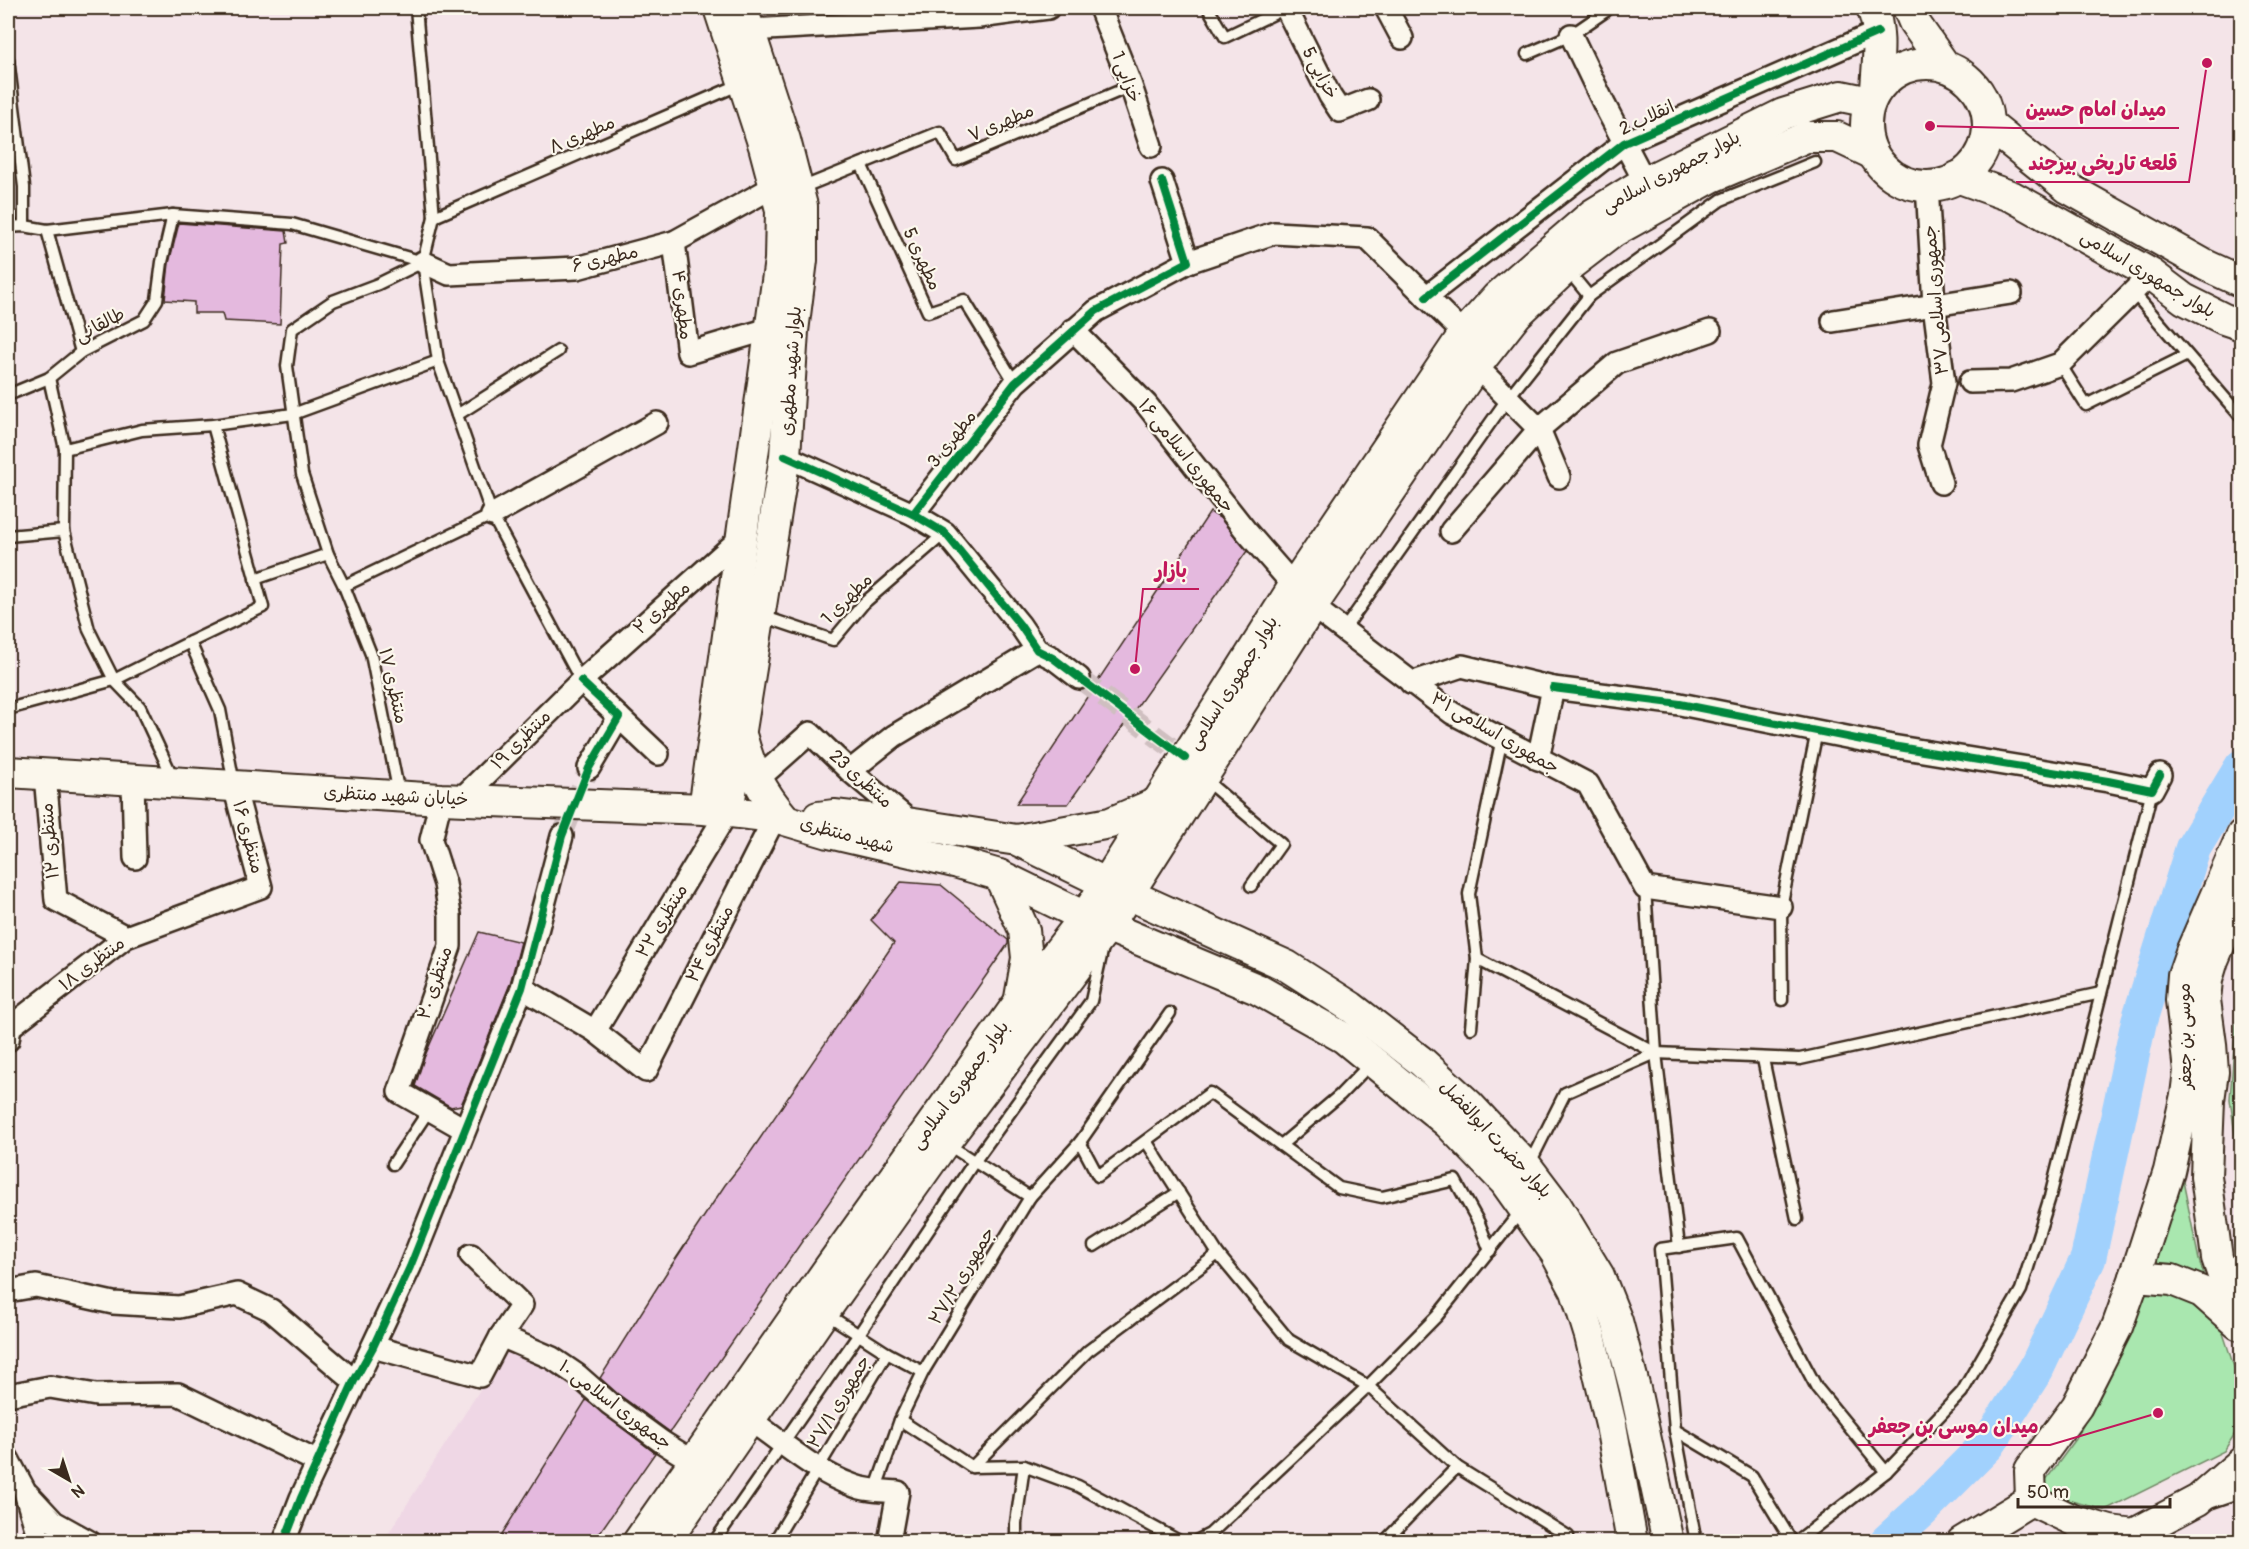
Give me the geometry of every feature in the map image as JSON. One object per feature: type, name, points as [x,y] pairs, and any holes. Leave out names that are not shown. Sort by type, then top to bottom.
[{"type":"main road","name":"بلوار شهید مطهری","points":[[716,810],[740,732],[785,456],[793,331],[802,260],[802,206],[786,188],[743,83],[718,8]]},
{"type":"main road","points":[[1908,8],[1914,22],[1945,66]]},
{"type":"main road","name":"بلوار شهید مطهری","points":[[716,810],[743,536],[772,328],[780,260],[781,210],[786,188],[784,140],[746,19]]},
{"type":"main road","points":[[1873,96],[1896,72],[1911,66],[1926,63],[1945,66],[1962,75],[1976,88],[1984,105],[1988,124],[1980,154],[1970,167],[1957,177],[1943,183],[1927,185],[1911,184],[1896,177],[1884,168],[1873,154],[1867,137],[1866,119],[1873,96],[1875,20]]},
{"type":"main road","name":"بلوار جمهوری اسلامی","points":[[665,1542],[944,1143],[1117,889],[1203,778],[1303,596],[1464,334],[1497,297],[1585,221],[1645,182],[1783,114],[1841,96],[1873,96]]},
{"type":"main road","name":"بلوار جمهوری اسلامی","points":[[1988,124],[2068,188],[2205,265],[2241,282]]},
{"type":"main road","name":"بلوار جمهوری اسلامی","points":[[1117,889],[1154,804],[1303,596],[1517,314],[1566,268],[1613,232],[1712,177],[1806,137],[1837,137],[1873,154]]},
{"type":"main road","name":"بلوار جمهوری اسلامی","points":[[1957,177],[2013,197],[2142,283],[2241,325]]},
{"type":"main road","points":[[740,732],[750,766],[780,818]]},
{"type":"main road","name":"خیابان شهید منتظری","points":[[8,770],[45,775],[400,797],[716,810],[780,818]]},
{"type":"main road","points":[[1017,840],[1110,823],[1154,804]]},
{"type":"main road","name":"شهید منتظری","points":[[780,818],[834,815],[1017,840],[1117,889]]},
{"type":"main road","name":"شهید منتظری","points":[[780,818],[829,833],[958,863],[999,875],[1096,922]]},
{"type":"main road","name":"موسی بن جعفر","points":[[2031,1500],[2030,1470],[2077,1406],[2117,1327],[2169,1171],[2189,1071],[2188,1047],[2182,1024],[2183,975],[2241,835]]},
{"type":"main road","points":[[999,875],[1024,930],[1027,958],[1020,1001]]},
{"type":"main road","name":"بلوار حضرت ابوالفضل","points":[[1117,889],[1287,966],[1351,1008],[1422,1062],[1468,1104],[1528,1168],[1556,1205],[1599,1276],[1617,1321],[1635,1389],[1668,1542]]},
{"type":"main road","name":"موسی بن جعفر","points":[[2241,892],[2213,960],[2207,980],[2205,1000],[2213,1072],[2206,1176],[2217,1258],[2241,1329]]},
{"type":"main road","name":"بلوار جمهوری اسلامی","points":[[638,1542],[829,1268],[1020,1001],[1096,922]]},
{"type":"main road","name":"بلوار حضرت ابوالفضل","points":[[1096,922],[1257,989],[1344,1038],[1448,1123],[1505,1182],[1555,1252],[1576,1291],[1590,1336],[1611,1425],[1632,1542]]},
{"type":"main road","points":[[2135,1277],[2172,1280],[2202,1292],[2241,1329]]},
{"type":"main road","points":[[1962,1542],[2031,1500],[2075,1521],[2136,1538],[2198,1500],[2241,1462]]},
{"type":"street","points":[[746,19],[979,17],[1048,8]]},
{"type":"street","name":"خزایی 1","points":[[1100,8],[1131,86],[1151,146]]},
{"type":"street","name":"خزایی 5","points":[[1287,8],[1330,96],[1341,111],[1368,100]]},
{"type":"street","points":[[1386,8],[1402,39]]},
{"type":"street","name":"انقلاب 2","points":[[1426,297],[1624,143],[1875,20]]},
{"type":"street","points":[[1571,35],[1645,182]]},
{"type":"street","points":[[1162,181],[1188,262]]},
{"type":"street","name":"جمهوری اسلامی ۳۷","points":[[1927,185],[1934,305],[1944,383],[1929,445],[1941,483]]},
{"type":"street","name":"مطهری ۶","points":[[423,262],[448,274],[577,268],[674,242],[786,188]]},
{"type":"street","name":"مطهری 3","points":[[913,514],[1015,383],[1096,311],[1188,262],[1274,233],[1367,238],[1464,334]]},
{"type":"street","name":"مطهری ۴","points":[[674,242],[688,353],[772,328]]},
{"type":"street","points":[[1970,382],[2011,381],[2060,364],[2142,283]]},
{"type":"street","points":[[1833,321],[2011,292]]},
{"type":"street","name":"جمهوری اسلامی ۱۶","points":[[1074,330],[1146,404],[1246,531],[1303,596]]},
{"type":"street","points":[[1451,531],[1539,429],[1617,363],[1710,331]]},
{"type":"street","points":[[1476,366],[1539,429],[1558,477]]},
{"type":"street","points":[[492,515],[657,423]]},
{"type":"street","points":[[785,456],[913,514],[945,533],[1020,625],[1037,650],[1053,658],[1079,678]]},
{"type":"street","name":"مطهری ۲","points":[[580,681],[743,536]]},
{"type":"street","name":"جمهوری اسلامی ۳۱","points":[[1303,596],[1343,631],[1452,713],[1588,784],[1645,888]]},
{"type":"street","points":[[850,771],[894,736],[1037,650]]},
{"type":"street","points":[[1411,683],[1462,666],[1553,688],[1680,704],[1892,746],[2108,780],[2156,783]]},
{"type":"street","points":[[580,681],[658,754]]},
{"type":"street","name":"منتظری ۱۹","points":[[451,799],[580,681]]},
{"type":"street","points":[[1538,759],[1553,688]]},
{"type":"street","points":[[589,768],[619,717]]},
{"type":"street","name":"منتظری 23","points":[[757,780],[810,733],[850,771],[913,824]]},
{"type":"street","name":"منتظری ۱۲","points":[[45,775],[56,900],[126,937]]},
{"type":"street","points":[[133,780],[135,858]]},
{"type":"street","name":"منتظری ۱۶","points":[[234,786],[261,887]]},
{"type":"street","name":"منتظری ۲۰","points":[[451,799],[431,840],[446,884],[450,915],[450,946],[399,1092],[464,1129]]},
{"type":"street","name":"منتظری ۲۲","points":[[596,1031],[716,810]]},
{"type":"street","name":"منتظری ۲۴","points":[[596,1031],[646,1071],[780,818]]},
{"type":"street","points":[[285,1542],[301,1498],[354,1381],[373,1347],[410,1267],[522,988],[562,836]]},
{"type":"street","name":"منتظری ۱۸","points":[[8,1040],[10,1027],[126,937],[261,887]]},
{"type":"street","points":[[1645,888],[1781,908]]},
{"type":"street","points":[[522,988],[596,1031]]},
{"type":"street","points":[[373,1347],[480,1376],[501,1336],[522,1305],[471,1255]]},
{"type":"street","points":[[8,1291],[36,1286],[113,1304],[179,1307],[237,1294],[271,1310],[354,1381]]},
{"type":"street","name":"جمهوری اسلامی ۱۰","points":[[501,1336],[552,1358],[577,1374],[610,1404],[694,1462]]},
{"type":"street","points":[[8,1395],[50,1387],[96,1395],[178,1394],[318,1462]]},
{"type":"street","points":[[750,1420],[818,1468],[852,1485],[875,1491],[898,1492],[889,1542]]},
{"type":"street","points":[[8,1459],[24,1489],[40,1542]]},
{"type":"street","points":[[2198,1500],[2241,1486]]},
{"type":"street","points":[[24,1489],[54,1522],[90,1542]]},
{"type":"lane","points":[[416,8],[434,216],[423,262],[438,361],[492,515],[580,681]]},
{"type":"lane","points":[[1208,8],[1225,37],[1287,8]]},
{"type":"lane","points":[[1527,54],[1571,35],[1606,11],[1604,8]]},
{"type":"lane","points":[[8,59],[24,187],[24,226]]},
{"type":"lane","name":"مطهری ۸","points":[[434,216],[743,83]]},
{"type":"lane","name":"مطهری ۷","points":[[786,188],[861,164],[940,132],[956,160],[1131,86]]},
{"type":"lane","points":[[1343,631],[1508,398],[1589,296],[1721,200],[1815,162]]},
{"type":"lane","name":"مطهری 5","points":[[861,164],[928,312],[964,300],[1015,383]]},
{"type":"lane","points":[[8,227],[24,226],[47,230],[173,215],[292,224],[423,262]]},
{"type":"lane","name":"طالقانی","points":[[8,395],[49,378],[81,352],[144,320],[157,300],[162,262],[173,215]]},
{"type":"lane","points":[[47,230],[81,352]]},
{"type":"lane","name":"منتظری ۱۷","points":[[400,797],[371,654],[344,586],[328,554],[302,474],[287,366],[292,329],[333,301],[378,284],[423,262]]},
{"type":"lane","points":[[1566,268],[1589,296]]},
{"type":"lane","points":[[2142,283],[2187,355],[2241,418]]},
{"type":"lane","points":[[457,415],[558,351]]},
{"type":"lane","points":[[2060,364],[2086,405],[2187,355]]},
{"type":"lane","points":[[65,449],[142,430],[213,425],[293,414],[438,361]]},
{"type":"lane","points":[[49,378],[65,449],[64,531],[88,630],[114,680],[140,707],[175,783]]},
{"type":"lane","points":[[8,709],[114,680],[263,607],[213,425]]},
{"type":"lane","points":[[344,586],[492,515]]},
{"type":"lane","points":[[8,536],[64,531]]},
{"type":"lane","name":"مطهری 1","points":[[759,615],[833,640],[864,603],[945,533]]},
{"type":"lane","points":[[255,579],[328,554]]},
{"type":"lane","points":[[190,642],[220,710],[234,786]]},
{"type":"lane","points":[[1782,1000],[1781,908],[1817,731]]},
{"type":"lane","points":[[1471,1028],[1477,959],[1469,894],[1502,738]]},
{"type":"lane","points":[[1203,778],[1281,844],[1251,886]]},
{"type":"lane","points":[[1675,1430],[1752,1476],[1794,1542],[1886,1472],[1962,1392],[2021,1290],[2050,1197],[2156,783]]},
{"type":"lane","name":"جمهوری اسلامی ۳۱","points":[[1645,888],[1656,1053],[1679,1246]]},
{"type":"lane","points":[[714,1542],[784,1444],[975,1162],[1091,1001],[1096,922]]},
{"type":"lane","points":[[1477,959],[1656,1053],[1763,1059],[1800,1059],[2101,993]]},
{"type":"lane","name":"جمهوری ۲۷/۲","points":[[875,1491],[900,1420],[922,1372],[1030,1197],[1080,1143],[1170,1013]]},
{"type":"lane","points":[[1528,1168],[1565,1093],[1656,1053]]},
{"type":"lane","points":[[1763,1059],[1797,1219]]},
{"type":"lane","points":[[1281,1145],[1340,1095],[1373,1061]]},
{"type":"lane","points":[[1080,1143],[1098,1176],[1210,1093],[1340,1188],[1382,1197],[1455,1180],[1479,1223],[1490,1251]]},
{"type":"lane","points":[[393,1164],[429,1110]]},
{"type":"lane","points":[[1146,1141],[1218,1254],[1289,1340],[1368,1386],[1457,1467],[1568,1536],[1563,1542]]},
{"type":"lane","points":[[944,1143],[1030,1197]]},
{"type":"lane","points":[[1094,1246],[1179,1192]]},
{"type":"lane","points":[[1194,1542],[1213,1538],[1437,1316],[1523,1208]]},
{"type":"lane","points":[[1696,1542],[1675,1430],[1660,1249],[1737,1238],[1817,1388],[1886,1472]]},
{"type":"lane","points":[[972,1467],[1089,1351],[1218,1254]]},
{"type":"lane","points":[[824,1312],[887,1353],[922,1372]]},
{"type":"lane","name":"جمهوری ۲۷/۱","points":[[774,1542],[887,1353]]},
{"type":"lane","points":[[900,1420],[972,1467],[1024,1466],[1078,1486],[1181,1542]]},
{"type":"lane","points":[[1016,1542],[1016,1523],[1024,1466]]},
{"type":"lane","points":[[1384,1542],[1457,1467]]},
{"type":"shaded area","points":[[509,1344],[588,1397],[497,1541],[383,1542]]},
{"type":"green space","points":[[2241,958],[2241,1177],[2230,1099]]},
{"type":"green space","points":[[2183,1181],[2199,1260],[2241,1388],[2241,1424],[2224,1451],[2105,1510],[2037,1492],[2076,1439],[2119,1356]]},
{"type":"building","points":[[179,223],[286,231],[288,243],[283,244],[280,324],[224,321],[222,313],[194,313],[194,302],[165,300],[169,263]]},
{"type":"building","points":[[1210,512],[1220,518],[1247,551],[1068,804],[1016,804]]},
{"type":"building","points":[[901,882],[941,885],[1008,940],[1008,944],[670,1432],[600,1378],[725,1185],[748,1156],[894,943],[871,920]]},
{"type":"building","points":[[479,932],[521,942],[510,984],[465,1096],[461,1105],[451,1107],[415,1086],[424,1058]]},
{"type":"building","points":[[586,1400],[655,1453],[593,1542],[497,1542]]},
{"type":"waterway","points":[[1887,1542],[1988,1444],[2036,1369],[2088,1259],[2139,1021],[2193,848],[2242,767]]},
{"type":"tunnel","points":[[1079,678],[1185,758]]},
{"type":"tunnel","points":[[562,836],[589,768]]},
{"type":"cycle path","points":[[1426,297],[1624,143],[1878,32]]},
{"type":"cycle path","points":[[913,514],[1015,383],[1096,311],[1188,262],[1162,181]]},
{"type":"cycle path","points":[[785,456],[913,514],[945,533],[1020,625],[1037,650],[1053,658],[1185,758]]},
{"type":"cycle path","points":[[284,1542],[301,1498],[354,1381],[373,1347],[410,1267],[522,988],[562,836],[589,768],[619,717],[581,681]]},
{"type":"cycle path","points":[[1553,688],[1680,704],[1892,746],[2152,790],[2160,775]]},
{"type":"place","name":"قلعه تاریخی بیرجند","points":[[2207,63]]},
{"type":"place","name":"میدان امام حسین","points":[[1930,126]]},
{"type":"place","name":"بازار","points":[[1135,669]]},
{"type":"place","name":"میدان موسی بن جعفر","points":[[2158,1413]]}]
